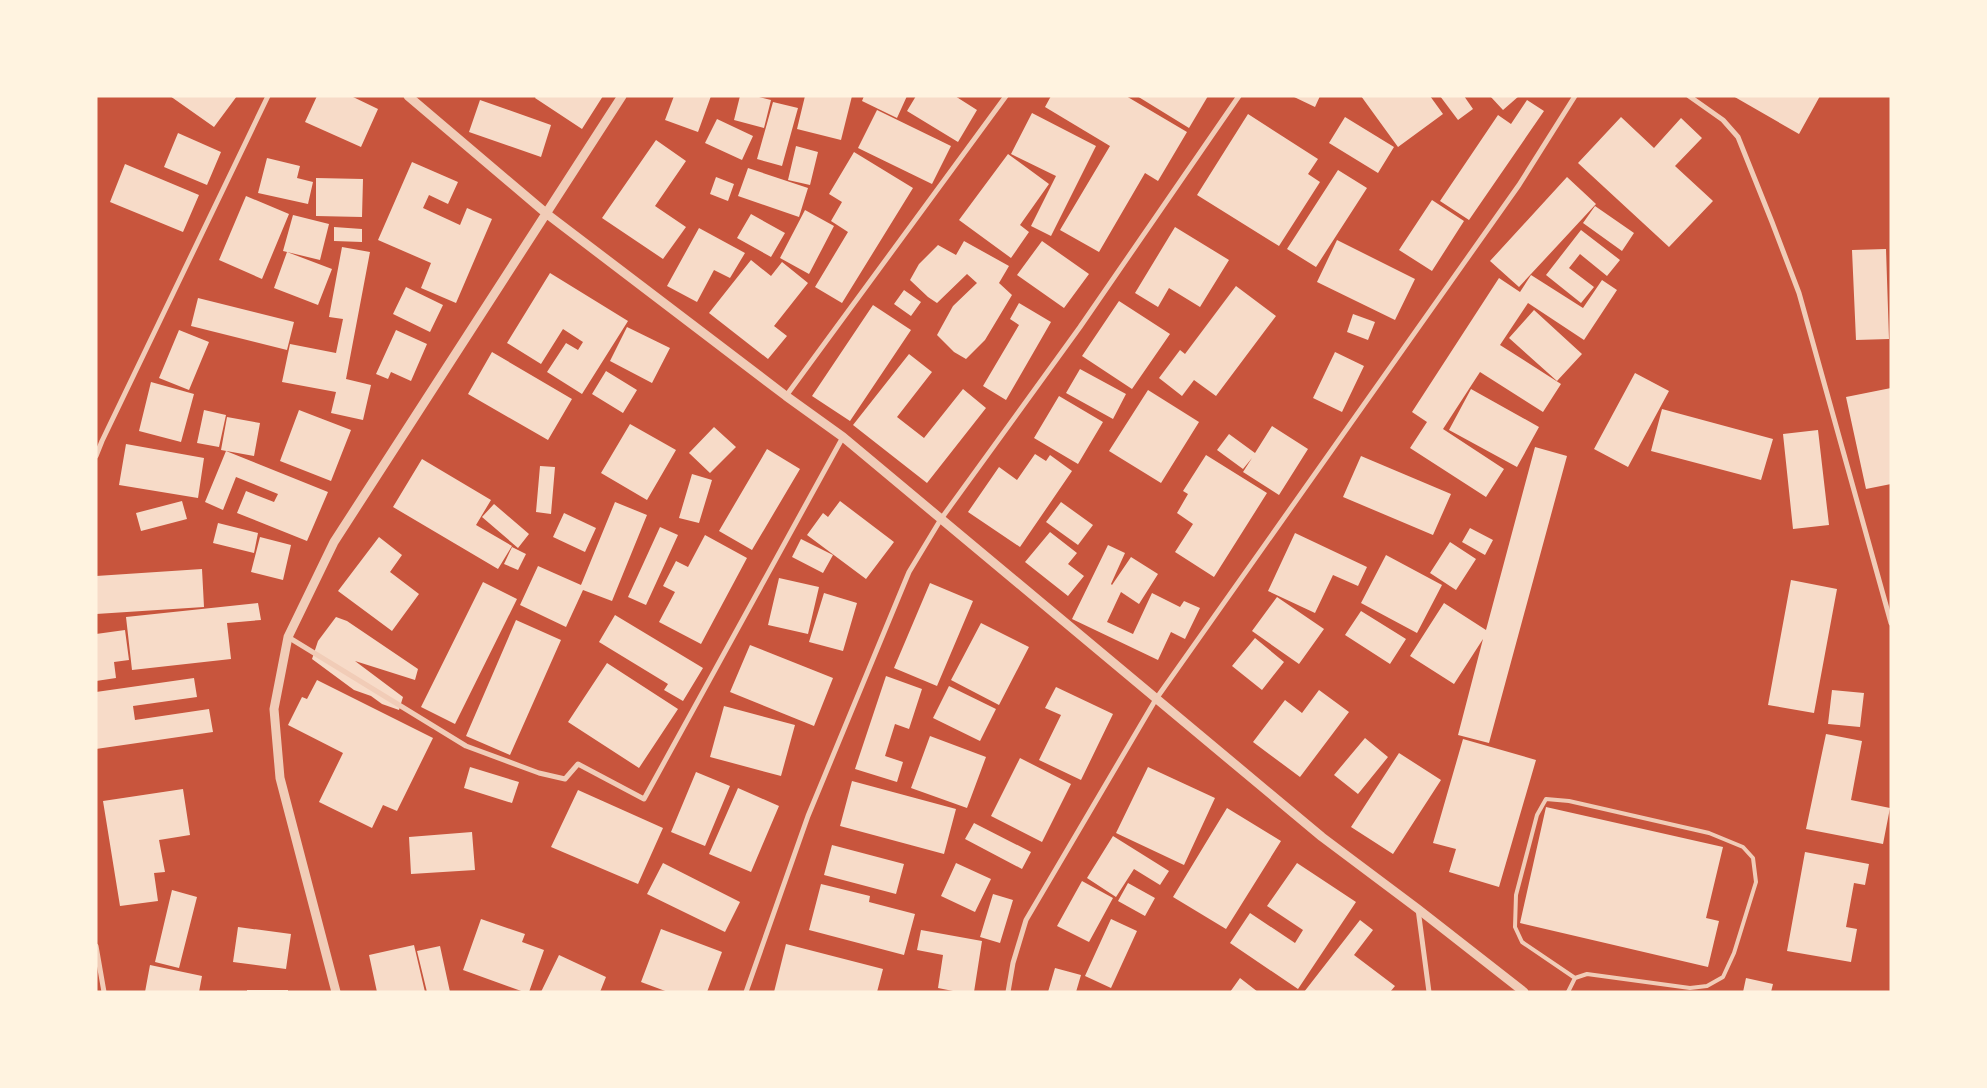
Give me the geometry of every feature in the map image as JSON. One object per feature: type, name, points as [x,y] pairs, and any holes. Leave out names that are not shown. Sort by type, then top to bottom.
[{"type":"street","points":[[96,456],[268,96]]},
{"type":"street","points":[[408,96],[547,214],[786,396],[843,437],[1322,837],[1524,992]]},
{"type":"street","points":[[336,992],[280,778],[274,709],[288,637],[334,542],[622,96]]},
{"type":"street","points":[[786,396],[1006,96]]},
{"type":"street","points":[[746,992],[808,816],[910,572],[941,519],[1080,327],[1239,96]]},
{"type":"street","points":[[1008,992],[1013,963],[1026,920],[1156,699],[1519,185],[1575,96]]},
{"type":"street","points":[[1689,96],[1724,120],[1738,137],[1772,222],[1799,293],[1891,623]]},
{"type":"street","points":[[288,637],[466,746],[539,773],[565,778],[578,764],[644,799],[843,437]]},
{"type":"street","points":[[1418,909],[1429,992]]},
{"type":"street","points":[[96,946],[104,992]]},
{"type":"lane","points":[[1568,992],[1575,978],[1588,974],[1690,988],[1707,986],[1723,977],[1734,953],[1756,882],[1753,858],[1743,847],[1709,832],[1569,800],[1546,799],[1537,815],[1516,895],[1515,927],[1522,942],[1575,978]]},
{"type":"building","points":[[170,96],[237,96],[214,127]]},
{"type":"building","points":[[317,96],[351,96],[378,109],[361,147],[305,122]]},
{"type":"building","points":[[536,96],[603,96],[582,129],[535,98]]},
{"type":"building","points":[[674,96],[711,96],[698,132],[665,120]]},
{"type":"building","points":[[740,96],[755,96],[771,100],[764,128],[734,120]]},
{"type":"building","points":[[805,96],[852,96],[841,140],[797,129]]},
{"type":"building","points":[[864,96],[907,96],[897,118],[862,101]]},
{"type":"building","points":[[916,96],[955,96],[977,110],[958,142],[907,111]]},
{"type":"building","points":[[1051,96],[1126,96],[1187,132],[1158,181],[1145,173],[1099,252],[1060,230],[1110,146],[1045,107]]},
{"type":"building","points":[[1137,96],[1208,96],[1189,128]]},
{"type":"building","points":[[1292,96],[1320,96],[1315,107]]},
{"type":"building","points":[[1361,96],[1430,96],[1443,114],[1398,147]]},
{"type":"building","points":[[1440,96],[1464,96],[1473,109],[1458,120]]},
{"type":"building","points":[[1490,96],[1519,96],[1503,110]]},
{"type":"building","points":[[1733,96],[1820,96],[1799,134]]},
{"type":"building","points":[[480,100],[551,125],[541,157],[469,132]]},
{"type":"building","points":[[1527,100],[1544,111],[1469,220],[1440,201],[1498,115],[1511,124]]},
{"type":"building","points":[[773,102],[798,108],[782,166],[757,159]]},
{"type":"building","points":[[877,110],[951,146],[932,184],[858,148]]},
{"type":"building","points":[[1032,113],[1096,146],[1051,236],[1031,226],[1056,176],[1011,154]]},
{"type":"building","points":[[1248,114],[1318,159],[1308,174],[1320,182],[1279,246],[1197,195]]},
{"type":"building","points":[[1345,117],[1394,147],[1378,173],[1329,143]]},
{"type":"building","points":[[1621,117],[1654,148],[1681,118],[1702,138],[1675,166],[1713,201],[1669,247],[1578,163]]},
{"type":"building","points":[[717,119],[753,136],[742,160],[705,143]]},
{"type":"building","points":[[178,133],[221,152],[207,185],[164,167]]},
{"type":"building","points":[[656,140],[686,161],[655,206],[686,227],[663,259],[602,218]]},
{"type":"building","points":[[796,146],[818,152],[810,185],[788,180]]},
{"type":"building","points":[[854,152],[913,188],[842,303],[815,287],[848,232],[831,221],[842,202],[829,194]]},
{"type":"building","points":[[1008,154],[1049,184],[1020,225],[1029,232],[1011,258],[959,220]]},
{"type":"building","points":[[267,158],[300,166],[297,178],[313,182],[308,204],[258,193]]},
{"type":"building","points":[[412,162],[458,182],[448,204],[429,195],[423,208],[460,225],[467,208],[492,219],[456,303],[421,288],[431,263],[378,240]]},
{"type":"building","points":[[125,164],[199,195],[183,232],[110,202]]},
{"type":"building","points":[[748,168],[808,188],[799,217],[738,196]]},
{"type":"building","points":[[1338,170],[1367,188],[1316,267],[1287,249]]},
{"type":"building","points":[[716,177],[734,184],[728,201],[710,194]]},
{"type":"building","points":[[1567,177],[1596,204],[1519,287],[1490,261]]},
{"type":"building","points":[[316,178],[363,179],[362,217],[316,216]]},
{"type":"building","points":[[246,196],[289,214],[262,279],[219,260]]},
{"type":"building","points":[[1432,200],[1464,221],[1432,271],[1399,250]]},
{"type":"building","points":[[1595,206],[1634,233],[1622,251],[1583,223]]},
{"type":"building","points":[[805,210],[834,226],[809,274],[780,258]]},
{"type":"building","points":[[751,214],[785,233],[771,257],[737,238]]},
{"type":"building","points":[[293,215],[329,224],[320,260],[283,251]]},
{"type":"building","points":[[334,227],[362,229],[362,242],[334,241]]},
{"type":"building","points":[[1175,227],[1229,260],[1200,307],[1169,288],[1158,307],[1135,293]]},
{"type":"building","points":[[699,228],[745,253],[730,278],[714,270],[697,302],[667,286]]},
{"type":"building","points":[[1581,230],[1620,260],[1607,276],[1580,254],[1569,268],[1594,287],[1581,303],[1546,275]]},
{"type":"building","points":[[1337,240],[1415,279],[1395,320],[1317,282]]},
{"type":"building","points":[[964,241],[1009,266],[999,283],[1012,295],[985,340],[966,359],[954,352],[937,335],[953,306],[977,283],[967,274],[937,303],[910,280],[919,264],[938,245],[956,255]]},
{"type":"building","points":[[1042,241],[1089,274],[1064,308],[1017,275]]},
{"type":"building","points":[[342,247],[370,252],[346,379],[371,385],[363,420],[331,413],[336,392],[282,382],[290,344],[336,353],[343,319],[329,317]]},
{"type":"building","points":[[1886,249],[1889,339],[1856,340],[1852,250]]},
{"type":"building","points":[[287,252],[332,269],[318,305],[274,288]]},
{"type":"building","points":[[751,260],[771,276],[782,262],[808,283],[774,326],[787,336],[768,359],[709,313]]},
{"type":"building","points":[[550,273],[628,321],[582,394],[547,372],[566,343],[578,350],[583,342],[563,329],[541,364],[507,343]]},
{"type":"building","points":[[1531,275],[1583,308],[1602,280],[1617,290],[1584,340],[1528,303],[1500,345],[1561,384],[1543,412],[1480,372],[1443,429],[1504,469],[1486,497],[1410,448],[1427,422],[1412,412],[1499,278],[1520,292]]},
{"type":"building","points":[[1236,286],[1276,316],[1216,396],[1194,380],[1182,396],[1159,378],[1180,350],[1185,354]]},
{"type":"building","points":[[406,287],[443,305],[430,332],[393,314]]},
{"type":"building","points":[[904,290],[921,302],[911,316],[894,304]]},
{"type":"building","points":[[198,298],[294,322],[287,350],[191,326]]},
{"type":"building","points":[[1119,301],[1170,334],[1132,389],[1082,356]]},
{"type":"building","points":[[1019,303],[1051,322],[1006,400],[983,386],[1019,325],[1010,319]]},
{"type":"building","points":[[873,305],[911,330],[850,421],[812,396]]},
{"type":"building","points":[[1534,310],[1582,354],[1557,381],[1509,338]]},
{"type":"building","points":[[1353,314],[1375,322],[1368,340],[1347,332]]},
{"type":"building","points":[[627,327],[670,348],[652,383],[610,361]]},
{"type":"building","points":[[179,330],[209,342],[189,390],[159,378]]},
{"type":"building","points":[[396,330],[427,344],[411,381],[391,372],[388,379],[376,374]]},
{"type":"building","points":[[492,352],[572,399],[548,440],[468,394]]},
{"type":"building","points":[[1335,352],[1364,366],[1342,412],[1313,398]]},
{"type":"building","points":[[909,354],[932,372],[897,417],[924,438],[963,389],[986,408],[927,483],[853,425]]},
{"type":"building","points":[[1080,369],[1126,394],[1113,419],[1066,393]]},
{"type":"building","points":[[606,371],[637,390],[623,413],[592,394]]},
{"type":"building","points":[[1635,373],[1669,391],[1628,467],[1594,449]]},
{"type":"building","points":[[151,382],[194,394],[181,442],[139,431]]},
{"type":"building","points":[[1891,388],[1891,484],[1866,489],[1846,397]]},
{"type":"building","points":[[1471,389],[1539,427],[1517,467],[1449,430]]},
{"type":"building","points":[[1148,390],[1199,422],[1161,483],[1109,451]]},
{"type":"building","points":[[1059,396],[1103,422],[1078,464],[1034,438]]},
{"type":"building","points":[[1662,409],[1773,439],[1761,480],[1651,451]]},
{"type":"building","points":[[204,410],[226,415],[219,447],[197,443]]},
{"type":"building","points":[[299,410],[351,430],[331,481],[280,461]]},
{"type":"building","points":[[227,417],[260,423],[254,456],[221,450]]},
{"type":"building","points":[[630,424],[676,450],[647,500],[601,473]]},
{"type":"building","points":[[1272,426],[1308,449],[1279,495],[1243,472],[1252,458],[1243,469],[1217,450],[1229,434],[1255,453]]},
{"type":"building","points":[[714,427],[736,447],[710,473],[689,453]]},
{"type":"building","points":[[1818,430],[1829,525],[1793,529],[1783,434]]},
{"type":"building","points":[[126,444],[204,458],[198,498],[119,485]]},
{"type":"building","points":[[1535,447],[1567,456],[1489,743],[1458,735],[1483,639],[1454,684],[1410,656],[1444,603],[1486,630]]},
{"type":"building","points":[[767,449],[800,469],[752,550],[719,531]]},
{"type":"building","points":[[226,451],[328,492],[307,541],[237,513],[246,491],[274,502],[278,494],[236,477],[223,510],[205,502]]},
{"type":"building","points":[[1035,454],[1046,461],[1050,455],[1072,471],[1020,547],[968,512],[999,467],[1017,480]]},
{"type":"building","points":[[1206,455],[1267,493],[1214,577],[1175,552],[1193,524],[1177,513],[1188,494],[1183,491]]},
{"type":"building","points":[[1361,456],[1451,494],[1433,535],[1343,497]]},
{"type":"building","points":[[422,459],[491,500],[476,525],[512,546],[498,569],[393,507]]},
{"type":"building","points":[[540,466],[555,467],[551,514],[536,512]]},
{"type":"building","points":[[692,474],[712,480],[699,523],[679,518]]},
{"type":"building","points":[[182,501],[187,519],[141,531],[136,513]]},
{"type":"building","points":[[840,501],[894,542],[866,579],[807,535],[823,513],[828,517]]},
{"type":"building","points":[[615,502],[647,515],[612,601],[583,590],[566,627],[520,605],[538,566],[581,585]]},
{"type":"building","points":[[1061,502],[1093,525],[1078,545],[1046,522]]},
{"type":"building","points":[[494,504],[529,534],[518,548],[482,517]]},
{"type":"building","points":[[564,513],[596,528],[585,552],[553,537]]},
{"type":"building","points":[[218,523],[258,533],[254,553],[213,543]]},
{"type":"building","points":[[660,527],[678,535],[646,605],[628,597]]},
{"type":"building","points":[[1470,528],[1493,540],[1485,555],[1462,542]]},
{"type":"building","points":[[1050,532],[1077,553],[1068,564],[1084,576],[1068,596],[1025,562]]},
{"type":"building","points":[[1295,533],[1367,567],[1358,586],[1333,575],[1315,613],[1268,591]]},
{"type":"building","points":[[705,535],[747,558],[701,644],[659,622],[675,592],[663,586],[676,561],[688,567]]},
{"type":"building","points":[[260,537],[291,545],[283,580],[251,572]]},
{"type":"building","points":[[379,537],[402,555],[390,572],[419,594],[392,631],[338,591]]},
{"type":"building","points":[[801,539],[833,555],[823,573],[792,557]]},
{"type":"building","points":[[1450,542],[1476,559],[1456,590],[1430,573]]},
{"type":"building","points":[[1108,545],[1125,553],[1112,585],[1131,557],[1158,574],[1139,604],[1121,592],[1107,622],[1133,634],[1152,593],[1180,607],[1184,601],[1200,608],[1185,639],[1171,632],[1158,660],[1072,619]]},
{"type":"building","points":[[512,547],[526,554],[518,570],[504,564]]},
{"type":"building","points":[[1386,555],[1442,585],[1417,633],[1361,603]]},
{"type":"building","points":[[202,569],[204,607],[96,614],[96,576]]},
{"type":"building","points":[[779,578],[819,587],[808,634],[768,625]]},
{"type":"building","points":[[1791,580],[1837,589],[1814,713],[1768,705]]},
{"type":"building","points":[[483,582],[517,599],[455,724],[421,707]]},
{"type":"building","points":[[930,583],[973,601],[937,686],[894,668]]},
{"type":"building","points":[[824,593],[857,603],[843,651],[809,642]]},
{"type":"building","points":[[1277,597],[1324,629],[1299,664],[1252,631]]},
{"type":"building","points":[[258,603],[261,620],[227,623],[231,659],[132,670],[126,617]]},
{"type":"building","points":[[1361,611],[1406,639],[1390,664],[1345,635]]},
{"type":"building","points":[[615,615],[703,668],[683,701],[664,690],[668,684],[599,642]]},
{"type":"building","points":[[336,617],[347,621],[418,669],[415,680],[355,661],[403,697],[399,710],[354,690],[312,659],[318,641]]},
{"type":"building","points":[[516,620],[561,640],[510,755],[466,736]]},
{"type":"building","points":[[981,623],[1029,647],[999,705],[951,680]]},
{"type":"building","points":[[125,630],[129,660],[114,662],[116,678],[96,681],[96,634]]},
{"type":"building","points":[[1255,638],[1284,662],[1262,690],[1232,666]]},
{"type":"building","points":[[750,645],[833,678],[814,726],[730,692]]},
{"type":"building","points":[[607,663],[678,709],[639,768],[568,722]]},
{"type":"building","points":[[886,676],[922,689],[909,729],[895,724],[885,756],[903,762],[897,782],[855,769]]},
{"type":"building","points":[[194,678],[197,697],[133,706],[135,720],[209,709],[213,732],[96,749],[96,692]]},
{"type":"building","points":[[317,680],[433,738],[397,811],[383,805],[372,828],[319,802],[343,753],[288,725],[302,697],[307,699]]},
{"type":"building","points":[[949,686],[996,709],[980,741],[933,718]]},
{"type":"building","points":[[1056,687],[1113,714],[1081,780],[1039,760],[1061,715],[1045,708]]},
{"type":"building","points":[[1319,690],[1349,712],[1300,777],[1253,742],[1285,700],[1302,713]]},
{"type":"building","points":[[1832,690],[1864,693],[1860,727],[1828,724]]},
{"type":"building","points":[[724,706],[795,725],[781,776],[710,757]]},
{"type":"building","points":[[1826,734],[1862,741],[1851,800],[1890,808],[1883,844],[1806,829]]},
{"type":"building","points":[[930,736],[986,757],[967,808],[911,788]]},
{"type":"building","points":[[1365,738],[1388,757],[1358,794],[1334,775]]},
{"type":"building","points":[[1463,739],[1536,760],[1499,887],[1449,872],[1456,849],[1433,843]]},
{"type":"building","points":[[1399,753],[1441,780],[1393,854],[1351,827]]},
{"type":"building","points":[[1020,758],[1071,784],[1042,842],[991,816]]},
{"type":"building","points":[[470,767],[519,782],[512,803],[464,788]]},
{"type":"building","points":[[1148,767],[1215,798],[1184,865],[1116,833]]},
{"type":"building","points":[[696,772],[730,786],[705,846],[671,832]]},
{"type":"building","points":[[852,781],[956,809],[944,854],[840,826]]},
{"type":"building","points":[[738,788],[779,806],[751,872],[709,854]]},
{"type":"building","points":[[183,789],[190,835],[159,840],[165,872],[154,873],[158,901],[120,906],[103,801]]},
{"type":"building","points":[[578,790],[663,828],[638,884],[551,847]]},
{"type":"building","points":[[1546,807],[1723,847],[1706,918],[1719,921],[1708,967],[1520,923]]},
{"type":"building","points":[[1227,808],[1281,841],[1226,929],[1173,897]]},
{"type":"building","points":[[974,823],[1031,852],[1022,869],[965,839]]},
{"type":"building","points":[[472,832],[475,870],[411,874],[409,837]]},
{"type":"building","points":[[1113,836],[1169,871],[1160,885],[1134,869],[1116,897],[1087,878]]},
{"type":"building","points":[[832,845],[904,864],[896,894],[824,875]]},
{"type":"building","points":[[1805,852],[1869,864],[1865,885],[1854,883],[1846,927],[1857,929],[1851,962],[1787,951]]},
{"type":"building","points":[[663,863],[740,902],[725,932],[647,894]]},
{"type":"building","points":[[956,863],[991,879],[975,912],[941,896]]},
{"type":"building","points":[[1297,863],[1356,902],[1298,989],[1230,943],[1250,913],[1295,943],[1303,930],[1267,906]]},
{"type":"building","points":[[1082,881],[1113,898],[1089,942],[1057,926]]},
{"type":"building","points":[[1128,883],[1155,898],[1145,916],[1118,901]]},
{"type":"building","points":[[821,884],[870,896],[869,902],[915,914],[904,955],[809,930]]},
{"type":"building","points":[[172,890],[197,897],[179,968],[155,962]]},
{"type":"building","points":[[993,894],[1013,900],[1000,943],[980,937]]},
{"type":"building","points":[[481,919],[525,934],[522,942],[544,950],[529,992],[524,992],[463,970]]},
{"type":"building","points":[[1111,919],[1137,931],[1111,988],[1085,976]]},
{"type":"building","points":[[1360,920],[1373,930],[1354,955],[1395,986],[1390,992],[1304,992]]},
{"type":"building","points":[[238,927],[291,934],[286,969],[233,962]]},
{"type":"building","points":[[661,929],[722,952],[707,992],[668,992],[641,982]]},
{"type":"building","points":[[921,930],[982,941],[974,992],[958,992],[938,988],[943,955],[917,950]]},
{"type":"building","points":[[786,944],[883,969],[877,992],[774,992]]},
{"type":"building","points":[[414,945],[425,992],[377,992],[369,955]]},
{"type":"building","points":[[440,946],[450,992],[427,992],[417,951]]},
{"type":"building","points":[[559,955],[606,977],[600,992],[541,992]]},
{"type":"building","points":[[150,965],[202,976],[199,992],[145,992]]},
{"type":"building","points":[[1055,968],[1081,975],[1076,992],[1048,992]]},
{"type":"building","points":[[1240,978],[1258,992],[1230,992]]},
{"type":"building","points":[[1746,978],[1773,984],[1771,992],[1743,992]]},
{"type":"building","points":[[247,990],[288,990],[288,992],[247,992]]}]
